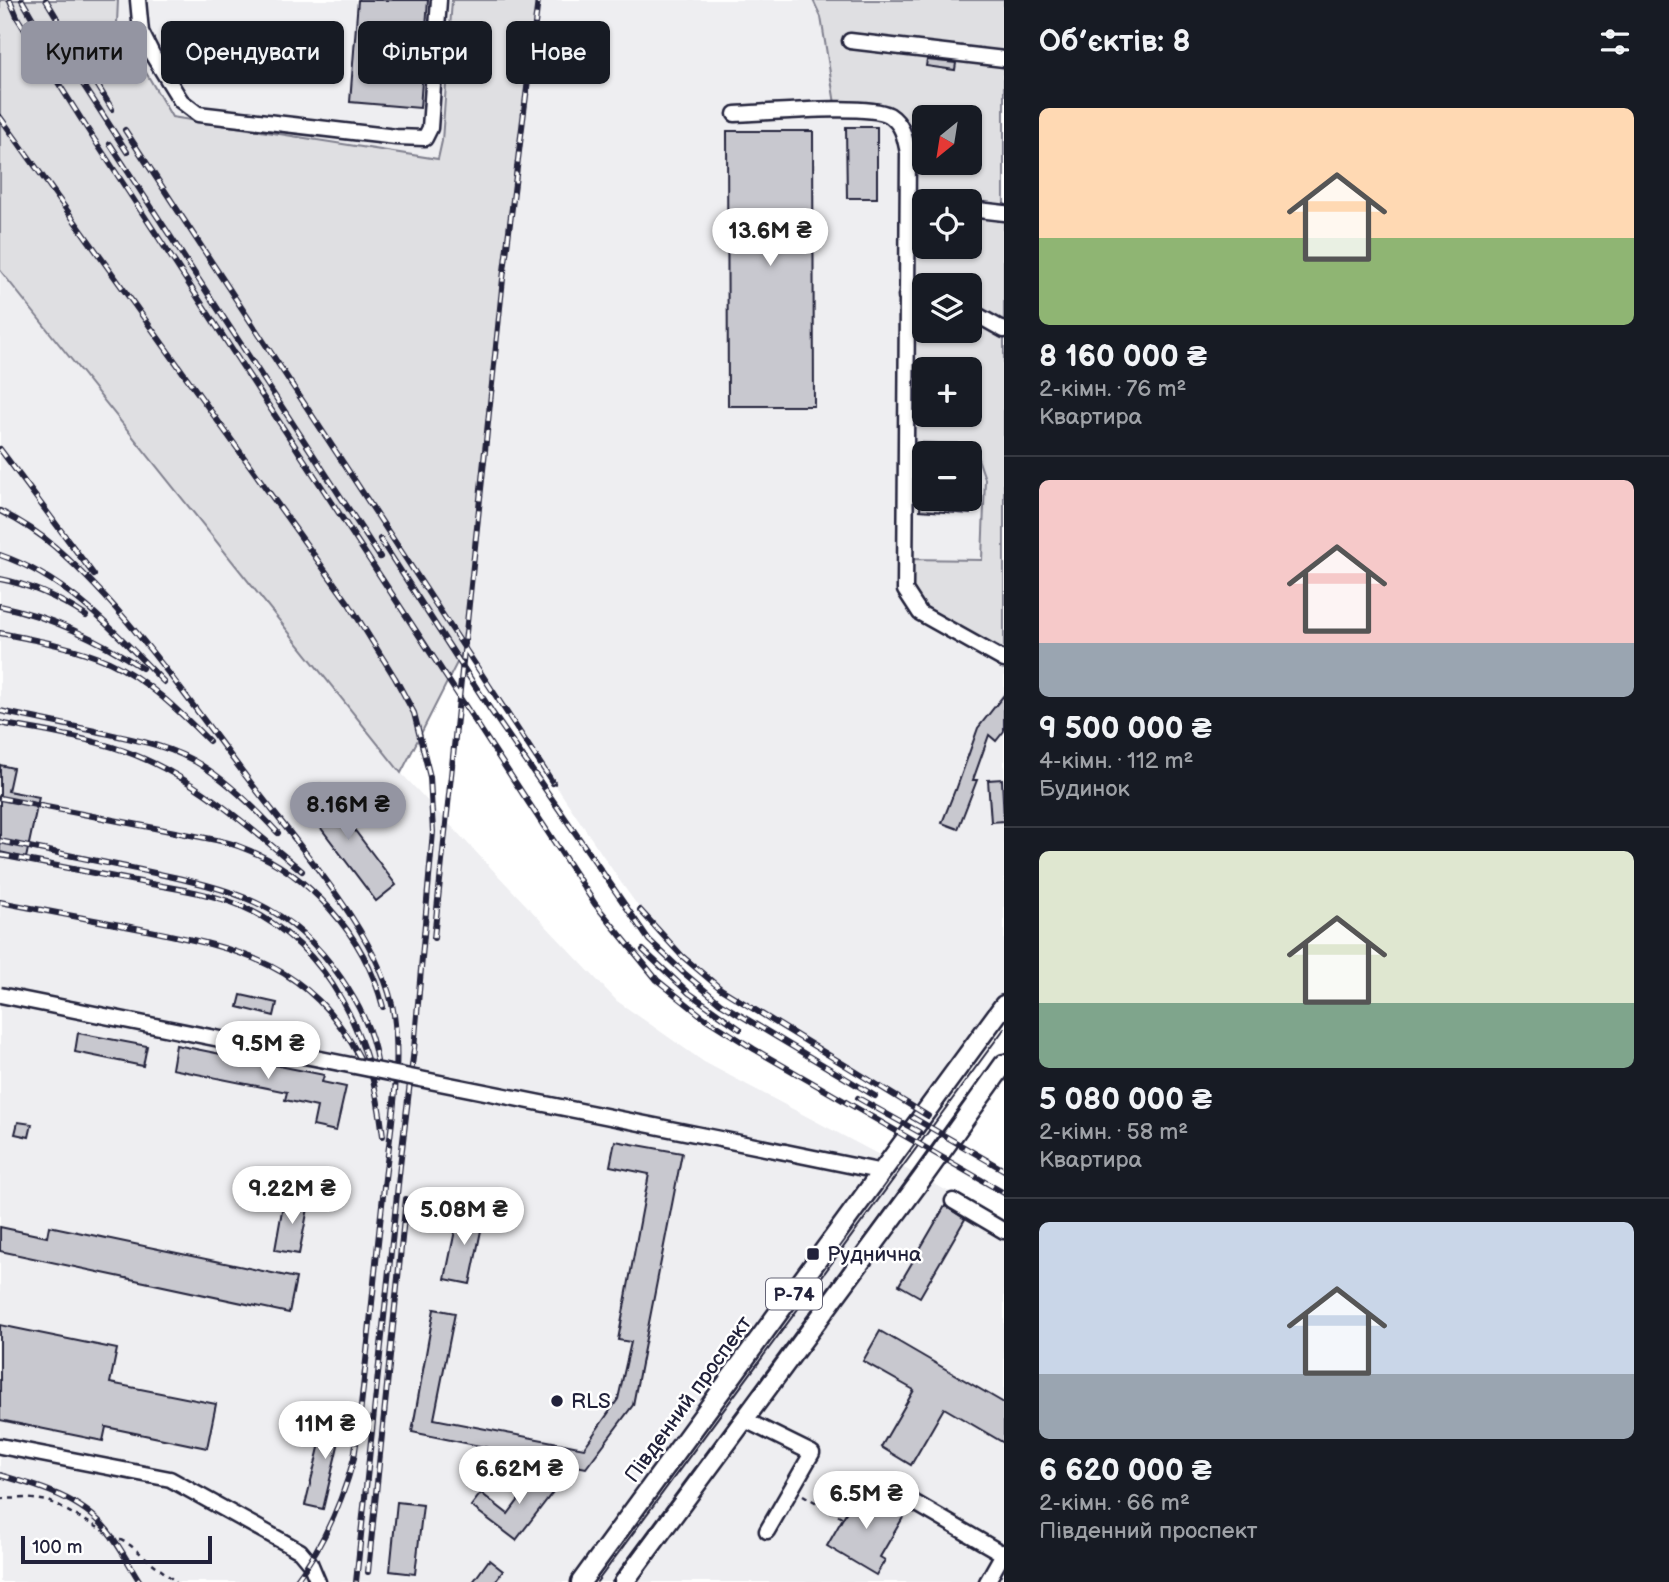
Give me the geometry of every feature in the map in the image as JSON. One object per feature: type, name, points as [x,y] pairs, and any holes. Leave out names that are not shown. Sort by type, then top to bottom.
[{"type":"main road","name":"Південний проспект","points":[[581,1582],[1004,1005]]},
{"type":"main road","name":"Р-74","points":[[624,1582],[1004,1064]]},
{"type":"street","points":[[138,0],[141,32],[152,54],[181,101],[198,114],[425,138],[430,128],[439,0]]},
{"type":"street","points":[[850,41],[1004,59]]},
{"type":"street","points":[[735,114],[867,109],[889,115],[903,130],[908,153],[905,590],[920,613],[1004,660]]},
{"type":"street","points":[[982,210],[1004,213]]},
{"type":"street","points":[[906,296],[912,297]]},
{"type":"street","points":[[982,318],[1004,330]]},
{"type":"street","points":[[0,995],[883,1172]]},
{"type":"street","points":[[953,1201],[1004,1231]]},
{"type":"street","points":[[745,1420],[812,1453],[767,1531]]},
{"type":"street","points":[[0,1446],[170,1479],[300,1551],[310,1563],[318,1582]]},
{"type":"street","points":[[891,1489],[1003,1553],[987,1582]]},
{"type":"path","points":[[792,1489],[843,1518]]},
{"type":"path","points":[[0,1499],[49,1501],[130,1545],[176,1582]]},
{"type":"shaded area","points":[[0,0],[118,0],[117,21],[21,21],[21,84],[147,84],[147,74],[172,117],[438,159],[446,84],[492,84],[492,21],[451,21],[452,0],[538,0],[535,21],[506,21],[506,84],[527,84],[503,279],[464,649],[401,773],[0,270]]},
{"type":"shaded area","points":[[118,0],[452,0],[451,21],[358,21],[358,84],[446,84],[439,159],[172,117],[147,74],[147,21],[117,21]]},
{"type":"shaded area","points":[[538,0],[813,0],[821,17],[836,110],[867,109],[903,129],[905,442],[912,442],[912,511],[982,511],[982,469],[985,479],[982,560],[906,559],[1004,660],[1004,1005],[925,1114],[721,989],[682,956],[648,920],[622,884],[464,649],[503,279],[527,84],[610,84],[610,21],[535,21]]},
{"type":"shaded area","points":[[813,0],[1004,0],[1004,660],[920,613],[905,590],[905,559],[982,560],[985,479],[982,470],[982,441],[905,442],[908,153],[889,115],[836,110],[821,17]]},
{"type":"shaded area","points":[[0,270],[401,773],[617,1001],[704,1062],[1004,1221],[1004,1582],[0,1582]]},
{"type":"building","points":[[358,0],[428,0],[426,21],[358,21],[358,84],[422,84],[420,108],[350,102]]},
{"type":"building","points":[[927,60],[956,63],[955,70],[926,66]]},
{"type":"building","points":[[846,127],[877,127],[877,198],[847,198]]},
{"type":"building","points":[[727,131],[813,131],[814,406],[728,406]]},
{"type":"building","points":[[932,511],[970,511],[970,514]]},
{"type":"building","points":[[1004,695],[1004,731],[996,741],[989,735],[973,780],[977,780],[958,829],[942,823],[978,728]]},
{"type":"building","points":[[0,765],[13,768],[8,791],[39,797],[26,858],[0,852]]},
{"type":"building","points":[[1002,779],[1004,821],[991,822],[988,780]]},
{"type":"building","points":[[320,784],[396,885],[376,901],[299,799]]},
{"type":"building","points":[[241,995],[277,1003],[274,1016],[238,1007]]},
{"type":"building","points":[[78,1033],[147,1046],[143,1066],[75,1052]]},
{"type":"building","points":[[176,1045],[324,1075],[322,1082],[346,1087],[336,1131],[313,1126],[317,1107],[285,1100],[287,1092],[172,1069]]},
{"type":"building","points":[[18,1122],[32,1124],[29,1137],[15,1134]]},
{"type":"building","points":[[615,1141],[682,1153],[633,1405],[586,1468],[412,1432],[434,1309],[455,1313],[434,1419],[584,1448],[618,1399],[631,1342],[618,1340],[649,1174],[610,1166]]},
{"type":"building","points":[[284,1199],[309,1203],[299,1254],[275,1250]]},
{"type":"building","points":[[945,1206],[965,1219],[920,1297],[899,1285]]},
{"type":"building","points":[[459,1211],[484,1216],[470,1284],[445,1279]]},
{"type":"building","points":[[49,1226],[296,1278],[289,1313],[0,1251],[0,1227],[47,1237]]},
{"type":"building","points":[[0,1325],[117,1349],[110,1383],[216,1404],[207,1448],[106,1427],[103,1441],[0,1420]]},
{"type":"building","points":[[880,1331],[1004,1403],[1004,1443],[944,1408],[911,1465],[881,1447],[914,1390],[863,1361]]},
{"type":"building","points":[[328,1411],[345,1416],[323,1509],[305,1505]]},
{"type":"building","points":[[541,1470],[559,1484],[516,1540],[471,1506],[481,1493],[508,1514]]},
{"type":"building","points":[[860,1488],[905,1514],[880,1557],[885,1560],[876,1575],[827,1546]]},
{"type":"building","points":[[397,1502],[423,1505],[415,1574],[390,1571]]},
{"type":"building","points":[[489,1560],[503,1571],[495,1582],[473,1582]]},
{"type":"tram line","points":[[597,1582],[1004,1029]]},
{"type":"tram line","points":[[612,1582],[967,1097]]},
{"type":"railway","points":[[10,0],[18,19],[88,130],[595,904],[657,980],[703,1017],[754,1049],[1004,1193]]},
{"type":"railway","points":[[22,0],[34,21]]},
{"type":"railway","points":[[46,0],[112,109]]},
{"type":"railway","points":[[434,938],[503,279],[538,0]]},
{"type":"railway","points":[[83,84],[127,152]]},
{"type":"railway","points":[[0,117],[349,604],[414,713],[430,777],[433,832],[414,1049],[356,1582]]},
{"type":"railway","points":[[125,130],[553,783]]},
{"type":"railway","points":[[110,144],[380,557]]},
{"type":"railway","points":[[0,449],[94,575]]},
{"type":"railway","points":[[0,511],[29,527],[55,547],[133,628],[334,892],[373,954],[386,985],[394,1015],[396,1083],[354,1458],[330,1523],[295,1582]]},
{"type":"railway","points":[[380,539],[492,712],[649,940],[720,1003],[875,1096]]},
{"type":"railway","points":[[0,555],[25,565],[69,592],[109,626],[164,682]]},
{"type":"railway","points":[[0,579],[45,593],[86,616]]},
{"type":"railway","points":[[0,606],[74,630],[142,668]]},
{"type":"railway","points":[[0,633],[69,648],[123,669],[162,697],[209,741]]},
{"type":"railway","points":[[0,711],[136,740],[176,752],[222,780],[278,833]]},
{"type":"railway","points":[[0,723],[103,744],[158,765],[202,791],[302,871]]},
{"type":"railway","points":[[0,798],[222,841],[264,857],[310,889],[348,931],[363,955],[383,1007]]},
{"type":"railway","points":[[0,841],[198,883],[226,891],[276,913],[299,930],[341,978],[364,1018],[377,1061]]},
{"type":"railway","points":[[0,855],[205,894],[239,905],[271,923],[299,945],[323,971],[342,1000],[369,1065],[383,1136]]},
{"type":"railway","points":[[0,902],[210,944],[268,965],[294,980],[318,1000],[340,1026],[360,1058]]},
{"type":"railway","points":[[640,910],[682,956],[721,989],[928,1116]]},
{"type":"railway","points":[[643,950],[689,993],[740,1029]]},
{"type":"railway","points":[[858,1098],[919,1132]]},
{"type":"railway","points":[[912,1117],[1004,1170]]},
{"type":"railway","points":[[368,1572],[406,1199]]},
{"type":"railway","points":[[0,1475],[44,1489],[85,1509],[112,1536],[140,1582]]},
{"type":"place","name":"Руднична","points":[[813,1254]]},
{"type":"place","name":"RLS","points":[[557,1401]]}]
